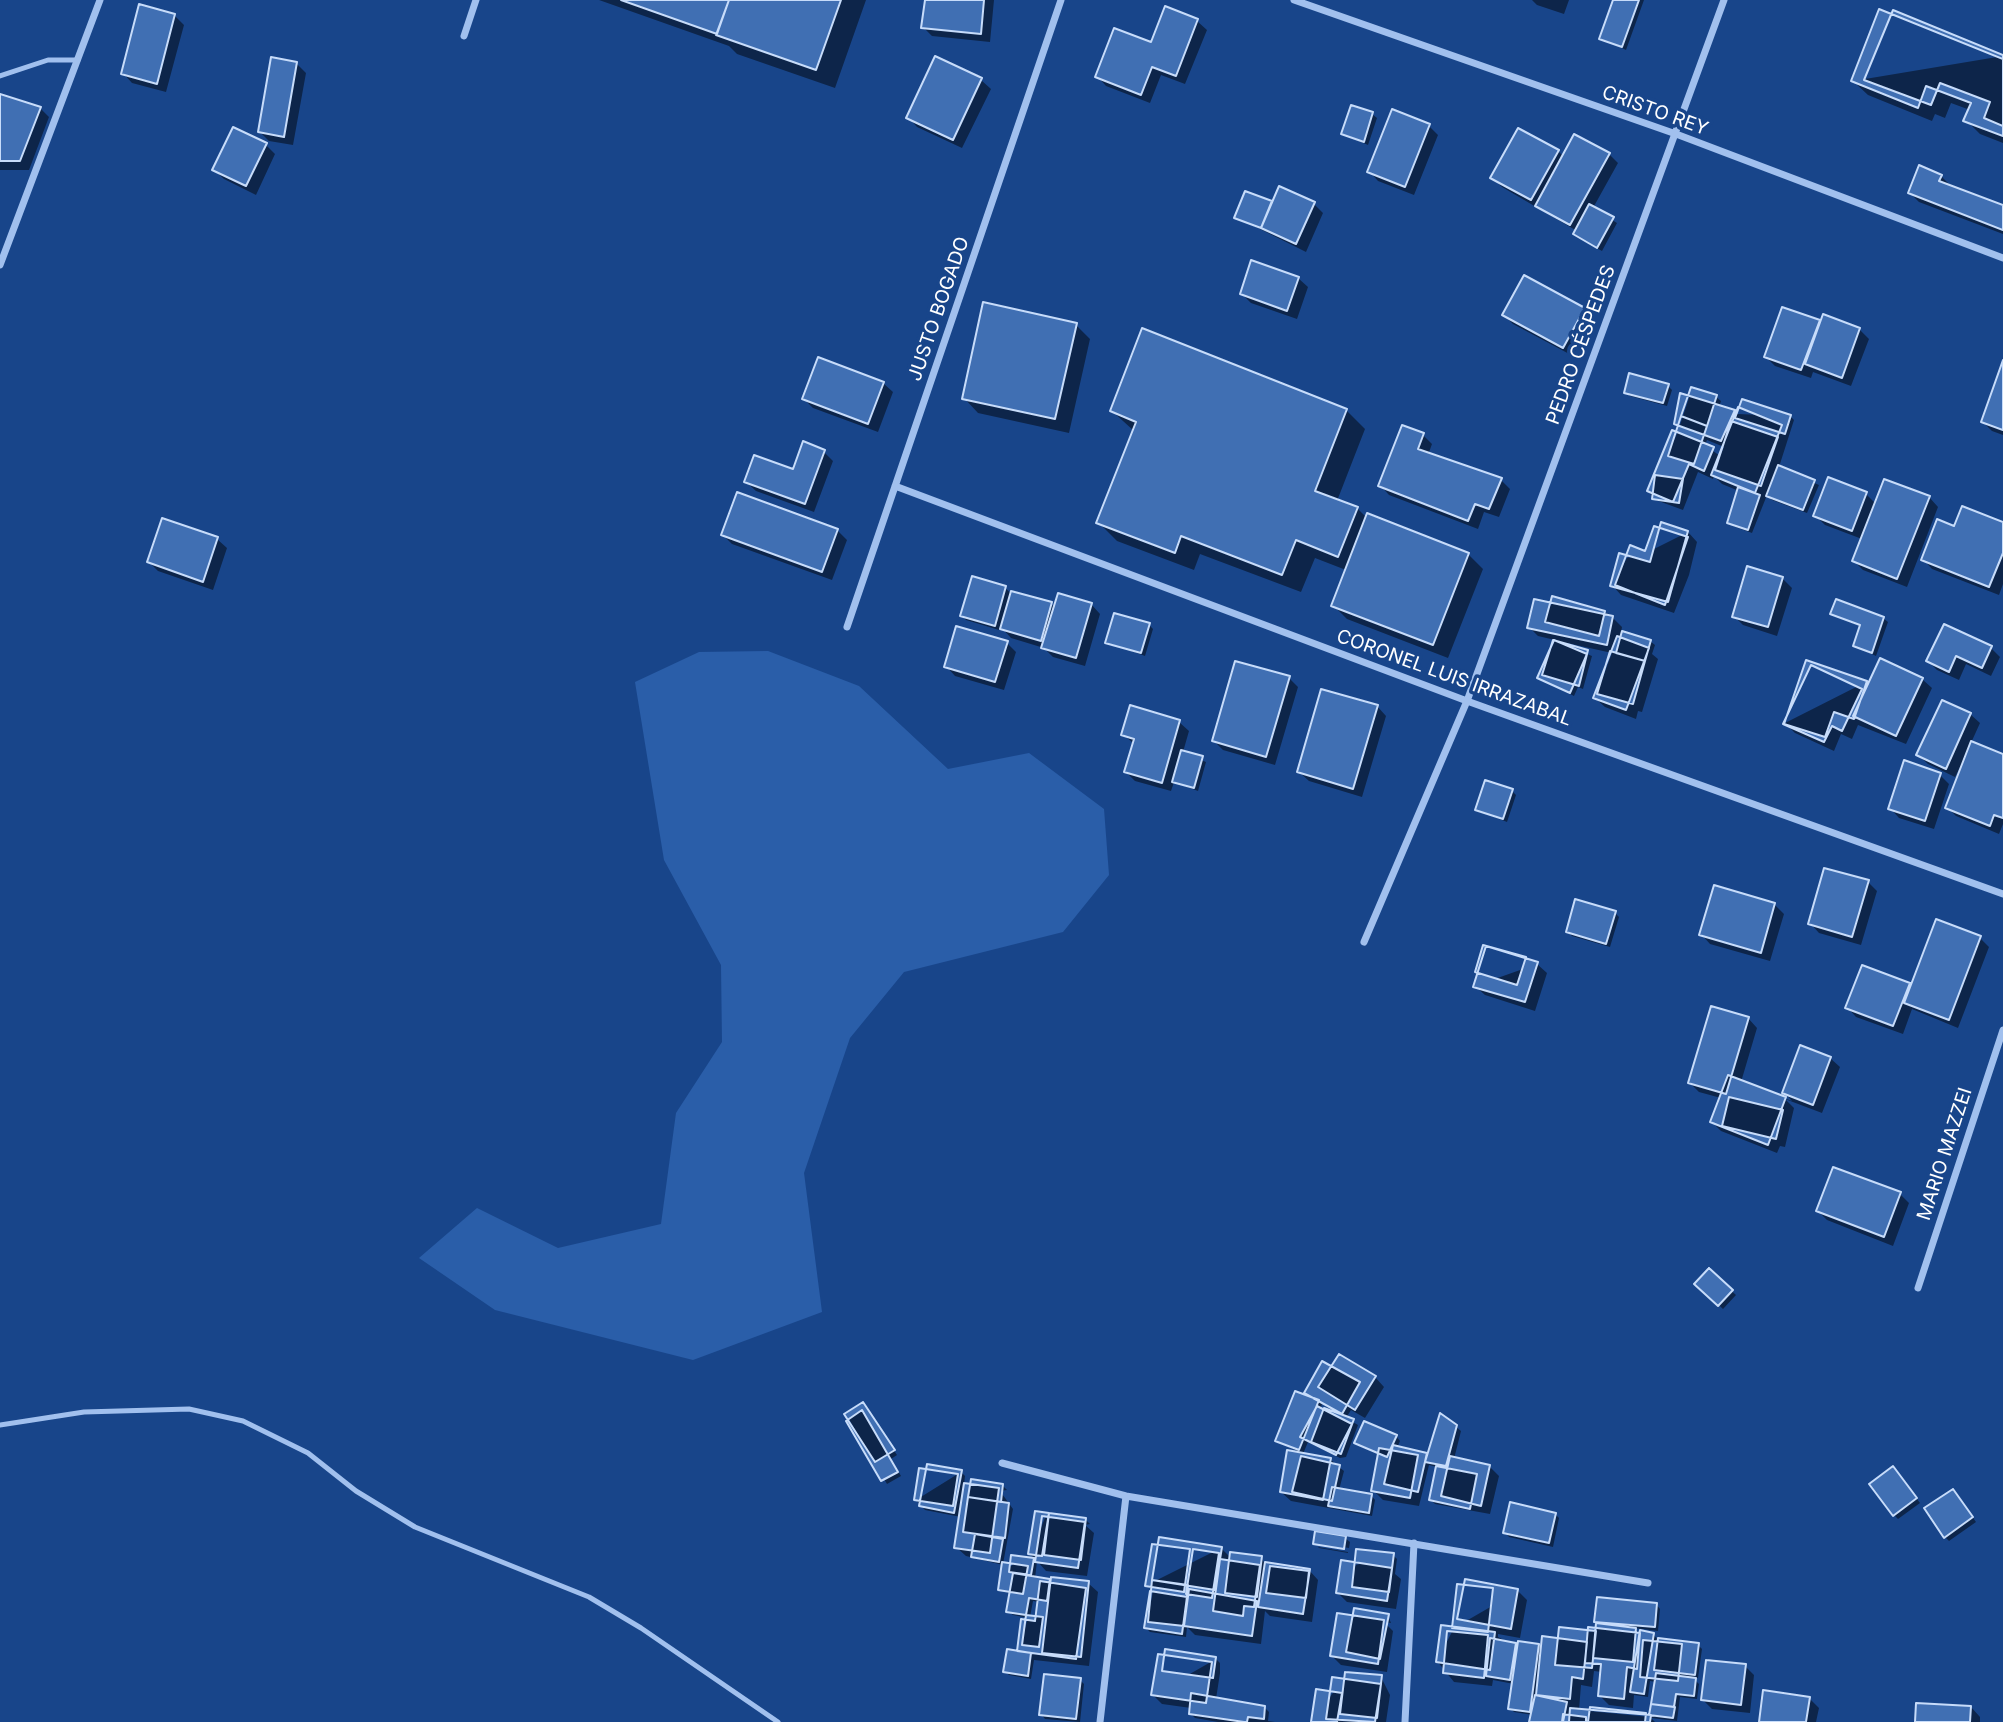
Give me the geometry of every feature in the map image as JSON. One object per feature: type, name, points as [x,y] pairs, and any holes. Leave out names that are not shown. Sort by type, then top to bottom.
[{"type":"street","points":[[0,265],[100,0]]},
{"type":"street","points":[[464,36],[476,0]]},
{"type":"street","name":"JUSTO BOGADO","points":[[847,627],[1061,0]]},
{"type":"street","name":"CRISTO REY","points":[[1294,0],[1676,134],[2003,258]]},
{"type":"street","name":"PEDRO CÉSPEDES","points":[[1364,942],[1466,701],[1724,0]]},
{"type":"street","name":"CORONEL LUIS IRRAZABAL","points":[[895,486],[1466,701],[2003,894]]},
{"type":"street","name":"MARIO MAZZEI","points":[[1918,1288],[2003,1030]]},
{"type":"street","points":[[1002,1463],[1126,1496],[1648,1583]]},
{"type":"street","points":[[1101,1722],[1126,1496]]},
{"type":"street","points":[[1405,1722],[1414,1542]]},
{"type":"lane","points":[[0,76],[48,60],[78,60]]},
{"type":"lane","points":[[0,1425],[84,1412],[189,1409],[243,1421],[308,1453],[356,1491],[415,1527],[589,1597],[641,1628],[778,1722]]},
{"type":"shaded area","points":[[768,651],[859,686],[948,769],[1029,753],[1104,809],[1109,875],[1063,932],[904,972],[850,1038],[804,1173],[822,1312],[693,1360],[495,1310],[419,1258],[477,1208],[558,1248],[661,1224],[676,1113],[722,1042],[721,965],[664,860],[635,682],[699,652]]},
{"type":"building","points":[[621,0],[729,0],[717,34]]},
{"type":"building","points":[[729,0],[841,0],[816,70],[716,35]]},
{"type":"building","points":[[925,0],[984,0],[981,34],[921,28]]},
{"type":"building","points":[[1613,0],[1639,0],[1622,47],[1599,39]]},
{"type":"building","points":[[139,4],[175,14],[157,84],[121,74]]},
{"type":"building","points":[[1165,6],[1198,19],[1176,76],[1152,67],[1141,95],[1095,77],[1114,28],[1151,42]]},
{"type":"building","points":[[1879,9],[2003,59],[2003,136],[1963,121],[1971,103],[1926,86],[1918,108],[1851,81]]},
{"type":"building","points":[[1893,10],[2003,55],[2003,126],[1984,118],[1990,102],[1940,83],[1931,105],[1864,80]]},
{"type":"building","points":[[935,56],[982,78],[953,140],[906,118]]},
{"type":"building","points":[[271,57],[297,62],[284,137],[258,132]]},
{"type":"building","points":[[0,94],[41,107],[20,161],[0,161]]},
{"type":"building","points":[[1351,105],[1373,112],[1364,142],[1341,134]]},
{"type":"building","points":[[1392,109],[1430,124],[1405,187],[1367,172]]},
{"type":"building","points":[[233,127],[267,143],[246,186],[212,170]]},
{"type":"building","points":[[1518,128],[1559,150],[1531,200],[1490,178]]},
{"type":"building","points":[[1574,134],[1610,153],[1570,225],[1535,206]]},
{"type":"building","points":[[1919,165],[1942,175],[1939,181],[2003,205],[2003,230],[1908,193]]},
{"type":"building","points":[[1279,186],[1315,202],[1296,244],[1261,228]]},
{"type":"building","points":[[1245,191],[1272,201],[1261,228],[1234,218]]},
{"type":"building","points":[[1589,204],[1614,217],[1597,248],[1573,234]]},
{"type":"building","points":[[1251,260],[1299,277],[1287,311],[1240,294]]},
{"type":"building","points":[[1524,275],[1585,308],[1563,348],[1502,315]]},
{"type":"building","points":[[983,302],[1077,323],[1055,419],[962,399]]},
{"type":"building","points":[[1782,307],[1820,320],[1801,370],[1764,357]]},
{"type":"building","points":[[1823,314],[1860,328],[1842,378],[1805,364]]},
{"type":"building","points":[[1142,328],[1347,409],[1315,491],[1358,507],[1338,557],[1296,540],[1282,575],[1181,536],[1175,553],[1096,523],[1136,422],[1110,411]]},
{"type":"building","points":[[818,357],[884,382],[868,424],[802,399]]},
{"type":"building","points":[[2003,360],[2003,430],[1981,422]]},
{"type":"building","points":[[1629,373],[1669,384],[1663,403],[1624,393]]},
{"type":"building","points":[[1691,387],[1717,395],[1707,426],[1681,416]]},
{"type":"building","points":[[1680,393],[1735,410],[1721,441],[1674,424]]},
{"type":"building","points":[[1742,399],[1791,415],[1785,434],[1735,418]]},
{"type":"building","points":[[1738,407],[1782,425],[1755,493],[1711,475]]},
{"type":"building","points":[[1681,416],[1707,426],[1694,464],[1668,456]]},
{"type":"building","points":[[1731,421],[1778,437],[1761,486],[1715,470]]},
{"type":"building","points":[[1402,425],[1424,433],[1418,449],[1502,478],[1489,509],[1475,504],[1468,521],[1378,486]]},
{"type":"building","points":[[1672,430],[1714,447],[1704,471],[1689,464],[1673,502],[1647,491]]},
{"type":"building","points":[[803,441],[825,450],[805,504],[744,482],[754,455],[793,469]]},
{"type":"building","points":[[1778,465],[1815,480],[1803,510],[1766,496]]},
{"type":"building","points":[[1655,475],[1683,479],[1679,503],[1652,499]]},
{"type":"building","points":[[1828,477],[1867,492],[1852,531],[1813,516]]},
{"type":"building","points":[[1884,479],[1930,496],[1897,579],[1852,561]]},
{"type":"building","points":[[1738,487],[1760,495],[1748,530],[1727,523]]},
{"type":"building","points":[[737,492],[838,529],[822,572],[721,535]]},
{"type":"building","points":[[1962,506],[2003,522],[2003,553],[1989,587],[1921,560],[1937,519],[1954,526]]},
{"type":"building","points":[[1367,513],[1469,553],[1433,645],[1331,606]]},
{"type":"building","points":[[162,518],[218,537],[203,582],[147,562]]},
{"type":"building","points":[[1661,522],[1688,531],[1668,602],[1610,586],[1619,553],[1650,562]]},
{"type":"building","points":[[1654,526],[1688,537],[1665,605],[1615,585],[1630,545],[1645,551]]},
{"type":"building","points":[[1747,566],[1783,577],[1768,627],[1732,617]]},
{"type":"building","points":[[972,576],[1006,586],[995,626],[960,616]]},
{"type":"building","points":[[1011,591],[1052,602],[1041,641],[1000,629]]},
{"type":"building","points":[[1058,593],[1092,603],[1076,658],[1041,648]]},
{"type":"building","points":[[1552,596],[1605,611],[1599,636],[1545,622]]},
{"type":"building","points":[[1534,599],[1613,616],[1607,645],[1527,628]]},
{"type":"building","points":[[1836,599],[1884,617],[1872,653],[1853,646],[1860,625],[1830,614]]},
{"type":"building","points":[[1114,613],[1150,623],[1141,653],[1105,643]]},
{"type":"building","points":[[1944,624],[1992,646],[1982,668],[1956,656],[1949,672],[1926,661]]},
{"type":"building","points":[[956,626],[1008,641],[995,682],[944,667]]},
{"type":"building","points":[[1622,631],[1651,640],[1645,661],[1616,653]]},
{"type":"building","points":[[1617,636],[1649,648],[1626,710],[1593,698]]},
{"type":"building","points":[[1553,640],[1588,650],[1579,686],[1542,675]]},
{"type":"building","points":[[1554,640],[1587,654],[1570,693],[1537,678]]},
{"type":"building","points":[[1610,651],[1645,661],[1633,704],[1597,694]]},
{"type":"building","points":[[1880,658],[1923,678],[1896,736],[1853,716]]},
{"type":"building","points":[[1806,660],[1867,681],[1854,719],[1834,712],[1825,737],[1784,724]]},
{"type":"building","points":[[1235,661],[1290,676],[1266,757],[1212,741]]},
{"type":"building","points":[[1811,665],[1862,689],[1842,731],[1832,726],[1824,742],[1783,724]]},
{"type":"building","points":[[1321,689],[1378,705],[1353,789],[1297,772]]},
{"type":"building","points":[[1942,700],[1971,713],[1946,769],[1916,755]]},
{"type":"building","points":[[1130,705],[1180,720],[1162,783],[1124,772],[1134,739],[1121,735]]},
{"type":"building","points":[[1971,741],[2003,754],[2003,818],[1994,815],[1990,826],[1945,808]]},
{"type":"building","points":[[1181,750],[1203,756],[1194,788],[1172,782]]},
{"type":"building","points":[[1904,760],[1941,773],[1925,821],[1888,809]]},
{"type":"building","points":[[1485,780],[1513,789],[1503,819],[1475,810]]},
{"type":"building","points":[[1824,868],[1869,880],[1852,937],[1808,924]]},
{"type":"building","points":[[1714,885],[1775,903],[1761,953],[1699,935]]},
{"type":"building","points":[[1575,899],[1616,911],[1606,944],[1566,932]]},
{"type":"building","points":[[1936,919],[1981,936],[1949,1020],[1904,1003]]},
{"type":"building","points":[[1483,945],[1526,957],[1517,985],[1475,972]]},
{"type":"building","points":[[1486,946],[1538,962],[1525,1002],[1473,987]]},
{"type":"building","points":[[1862,965],[1910,983],[1893,1026],[1845,1008]]},
{"type":"building","points":[[1711,1006],[1749,1017],[1726,1094],[1688,1083]]},
{"type":"building","points":[[1800,1045],[1831,1057],[1813,1105],[1782,1093]]},
{"type":"building","points":[[1728,1075],[1786,1097],[1768,1145],[1710,1122]]},
{"type":"building","points":[[1729,1097],[1783,1110],[1776,1139],[1722,1126]]},
{"type":"building","points":[[1833,1167],[1901,1192],[1884,1237],[1816,1211]]},
{"type":"building","points":[[1709,1268],[1733,1290],[1718,1306],[1694,1284]]},
{"type":"building","points":[[1339,1354],[1376,1376],[1355,1410],[1318,1387]]},
{"type":"building","points":[[1322,1361],[1360,1382],[1342,1414],[1304,1393]]},
{"type":"building","points":[[1295,1391],[1319,1400],[1299,1450],[1275,1441]]},
{"type":"building","points":[[863,1402],[895,1450],[875,1462],[844,1414]]},
{"type":"building","points":[[1317,1406],[1352,1424],[1336,1455],[1300,1437]]},
{"type":"building","points":[[1324,1408],[1354,1419],[1341,1454],[1311,1442]]},
{"type":"building","points":[[862,1410],[898,1472],[881,1481],[846,1421]]},
{"type":"building","points":[[1440,1413],[1457,1425],[1446,1466],[1425,1462]]},
{"type":"building","points":[[1364,1421],[1397,1435],[1387,1457],[1354,1443]]},
{"type":"building","points":[[1393,1445],[1427,1453],[1418,1492],[1384,1484]]},
{"type":"building","points":[[1379,1448],[1418,1455],[1410,1498],[1371,1491]]},
{"type":"building","points":[[1287,1450],[1331,1458],[1323,1500],[1280,1492]]},
{"type":"building","points":[[1301,1456],[1340,1465],[1332,1501],[1292,1492]]},
{"type":"building","points":[[1450,1456],[1490,1465],[1481,1506],[1441,1496]]},
{"type":"building","points":[[927,1464],[962,1470],[954,1513],[919,1506]]},
{"type":"building","points":[[1436,1466],[1477,1474],[1470,1509],[1429,1500]]},
{"type":"building","points":[[1893,1466],[1917,1498],[1893,1516],[1869,1484]]},
{"type":"building","points":[[919,1468],[958,1474],[953,1506],[914,1500]]},
{"type":"building","points":[[971,1479],[1003,1484],[1001,1502],[968,1497]]},
{"type":"building","points":[[964,1483],[999,1488],[990,1553],[954,1548]]},
{"type":"building","points":[[1332,1487],[1372,1494],[1369,1513],[1328,1506]]},
{"type":"building","points":[[1953,1489],[1973,1517],[1944,1538],[1924,1508]]},
{"type":"building","points":[[968,1497],[1009,1503],[1005,1538],[963,1532]]},
{"type":"building","points":[[1510,1502],[1556,1513],[1549,1543],[1503,1533]]},
{"type":"building","points":[[1035,1511],[1049,1513],[1042,1556],[1028,1554]]},
{"type":"building","points":[[1049,1513],[1086,1518],[1081,1560],[1044,1555]]},
{"type":"building","points":[[1042,1516],[1085,1522],[1078,1568],[1035,1562]]},
{"type":"building","points":[[1315,1531],[1346,1536],[1344,1549],[1313,1544]]},
{"type":"building","points":[[975,1534],[1003,1539],[999,1562],[971,1557]]},
{"type":"building","points":[[1159,1537],[1222,1547],[1215,1590],[1152,1580]]},
{"type":"building","points":[[1152,1544],[1190,1549],[1184,1592],[1145,1586]]},
{"type":"building","points":[[1193,1549],[1219,1553],[1212,1598],[1186,1594]]},
{"type":"building","points":[[1356,1549],[1394,1553],[1389,1592],[1352,1587]]},
{"type":"building","points":[[1230,1552],[1262,1556],[1257,1597],[1225,1593]]},
{"type":"building","points":[[1011,1555],[1034,1558],[1031,1575],[1009,1572]]},
{"type":"building","points":[[1220,1559],[1260,1565],[1254,1607],[1244,1606],[1243,1616],[1213,1611]]},
{"type":"building","points":[[1341,1560],[1392,1568],[1387,1601],[1336,1593]]},
{"type":"building","points":[[1002,1562],[1028,1566],[1023,1594],[998,1590]]},
{"type":"building","points":[[1265,1562],[1310,1569],[1303,1614],[1258,1607]]},
{"type":"building","points":[[1270,1566],[1309,1571],[1306,1598],[1266,1593]]},
{"type":"building","points":[[1013,1573],[1050,1579],[1047,1601],[1029,1598],[1026,1615],[1006,1612]]},
{"type":"building","points":[[1051,1577],[1089,1581],[1081,1657],[1042,1653]]},
{"type":"building","points":[[1465,1579],[1518,1589],[1511,1629],[1457,1619]]},
{"type":"building","points":[[1152,1580],[1188,1585],[1184,1626],[1148,1622]]},
{"type":"building","points":[[1040,1581],[1086,1588],[1076,1659],[1017,1651],[1021,1619],[1035,1621]]},
{"type":"building","points":[[1457,1584],[1493,1588],[1488,1632],[1452,1628]]},
{"type":"building","points":[[1189,1589],[1257,1601],[1252,1636],[1184,1626]]},
{"type":"building","points":[[1150,1591],[1187,1597],[1182,1634],[1144,1628]]},
{"type":"building","points":[[1597,1597],[1657,1603],[1655,1627],[1594,1622]]},
{"type":"building","points":[[1354,1608],[1389,1614],[1380,1659],[1346,1652]]},
{"type":"building","points":[[1337,1613],[1384,1620],[1378,1664],[1330,1656]]},
{"type":"building","points":[[1026,1615],[1043,1617],[1039,1647],[1022,1645]]},
{"type":"building","points":[[1596,1623],[1636,1628],[1633,1662],[1593,1658]]},
{"type":"building","points":[[1441,1625],[1495,1632],[1490,1670],[1436,1662]]},
{"type":"building","points":[[1559,1627],[1596,1631],[1592,1668],[1555,1665]]},
{"type":"building","points":[[1588,1627],[1640,1633],[1637,1669],[1627,1667],[1624,1699],[1598,1696],[1601,1664],[1585,1663]]},
{"type":"building","points":[[1640,1630],[1654,1633],[1644,1694],[1630,1692]]},
{"type":"building","points":[[1447,1631],[1488,1635],[1484,1678],[1443,1673]]},
{"type":"building","points":[[1542,1636],[1587,1642],[1583,1679],[1572,1677],[1570,1699],[1536,1695]]},
{"type":"building","points":[[1490,1638],[1516,1643],[1510,1680],[1486,1676]]},
{"type":"building","points":[[1658,1638],[1699,1643],[1695,1675],[1654,1670]]},
{"type":"building","points":[[1643,1640],[1682,1644],[1678,1681],[1640,1677]]},
{"type":"building","points":[[1518,1641],[1539,1644],[1530,1712],[1508,1709]]},
{"type":"building","points":[[1007,1649],[1031,1653],[1028,1676],[1003,1672]]},
{"type":"building","points":[[1165,1649],[1216,1657],[1213,1678],[1162,1671]]},
{"type":"building","points":[[1158,1654],[1212,1662],[1206,1703],[1151,1695]]},
{"type":"building","points":[[1706,1660],[1746,1664],[1741,1705],[1701,1700]]},
{"type":"building","points":[[1345,1672],[1382,1675],[1377,1718],[1340,1714]]},
{"type":"building","points":[[1656,1673],[1696,1678],[1694,1696],[1676,1694],[1674,1707],[1651,1704]]},
{"type":"building","points":[[1044,1674],[1081,1678],[1076,1719],[1039,1715]]},
{"type":"building","points":[[1332,1677],[1381,1684],[1375,1722],[1326,1719]]},
{"type":"building","points":[[1316,1689],[1342,1693],[1337,1722],[1311,1722]]},
{"type":"building","points":[[1763,1690],[1810,1697],[1806,1722],[1759,1722]]},
{"type":"building","points":[[1191,1693],[1265,1706],[1264,1719],[1248,1717],[1247,1722],[1244,1722],[1189,1714]]},
{"type":"building","points":[[1535,1695],[1567,1702],[1563,1722],[1529,1722]]},
{"type":"building","points":[[1916,1703],[1971,1706],[1970,1722],[1915,1722]]},
{"type":"building","points":[[1651,1704],[1675,1707],[1673,1718],[1649,1715]]},
{"type":"building","points":[[1590,1707],[1646,1713],[1645,1722],[1588,1722]]},
{"type":"building","points":[[1570,1708],[1651,1715],[1650,1722],[1569,1722]]},
{"type":"building","points":[[1563,1714],[1586,1717],[1586,1722],[1562,1722]]}]
